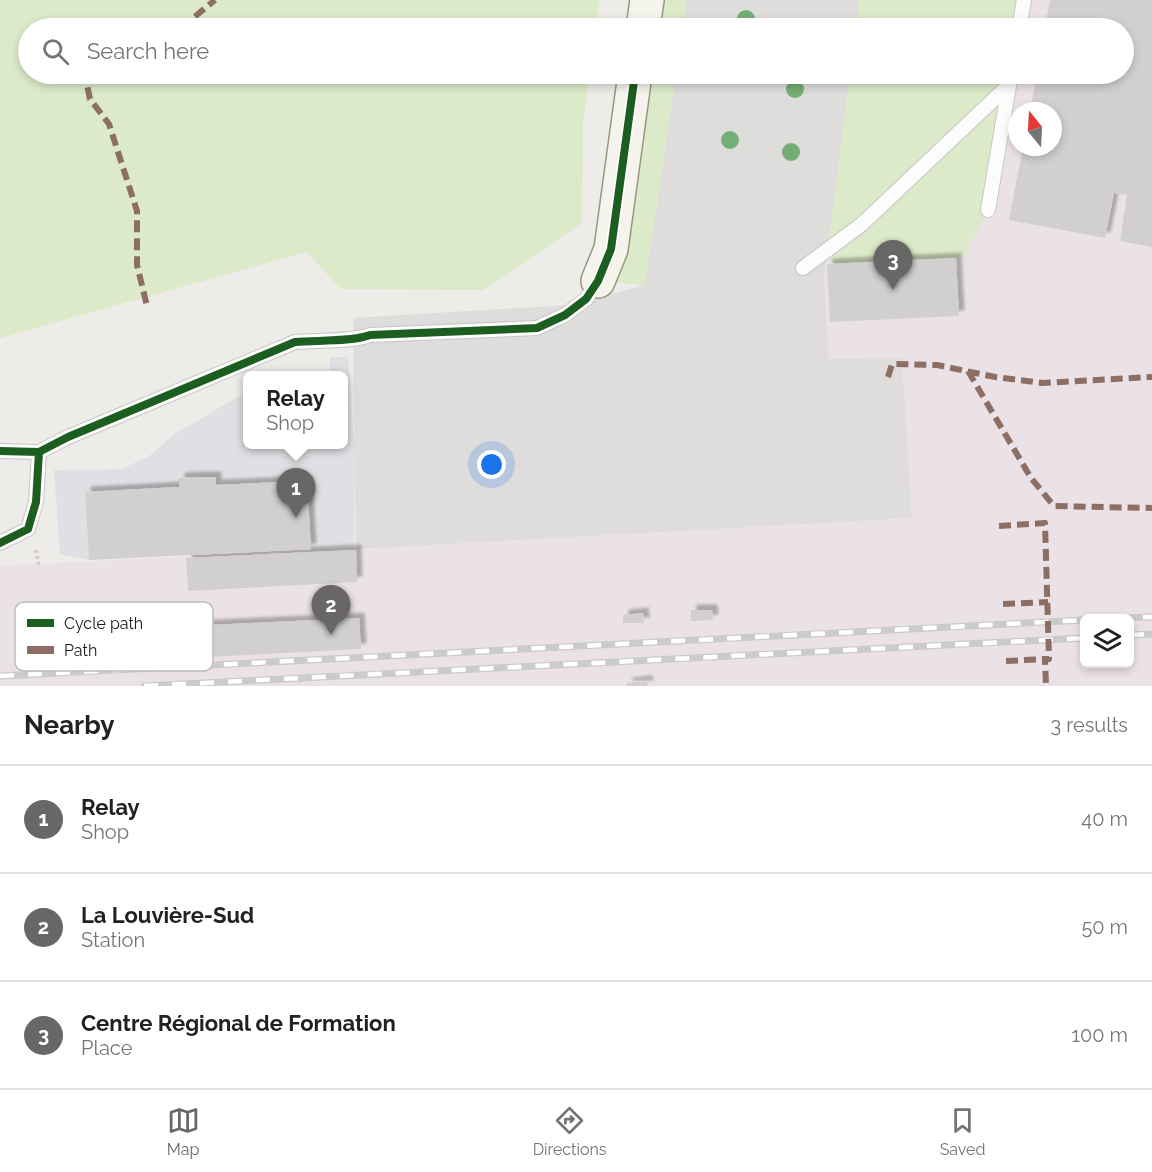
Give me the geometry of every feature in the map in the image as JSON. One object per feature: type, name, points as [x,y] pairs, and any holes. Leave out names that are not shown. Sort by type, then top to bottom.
[{"type":"street","points":[[644,18],[647,0]]},
{"type":"street","points":[[598,281],[610,249],[634,84]]},
{"type":"lane","points":[[1021,18],[1024,0]]},
{"type":"lane","points":[[803,268],[862,224],[1005,84]]},
{"type":"lane","points":[[988,210],[1009,84]]},
{"type":"lane","points":[[0,451],[39,452],[68,436],[295,342],[332,338],[360,339],[370,335],[537,328],[565,315],[586,299],[598,281]]},
{"type":"lane","points":[[0,543],[28,529],[36,502],[39,452]]},
{"type":"shaded area","points":[[687,0],[859,0],[857,18],[684,18]]},
{"type":"shaded area","points":[[1024,0],[1152,0],[1152,686],[0,686],[0,566],[912,518],[902,358],[829,359],[822,244],[1000,84],[1134,84],[1134,18],[1021,18]]},
{"type":"shaded area","points":[[675,84],[849,84],[824,278],[829,359],[902,358],[912,518],[356,549],[353,318],[570,305],[645,285]]},
{"type":"shaded area","points":[[330,357],[348,357],[355,452],[354,549],[310,551],[307,481],[216,485],[216,477],[179,478],[179,487],[85,492],[89,560],[60,554],[54,470],[121,469],[148,457],[176,433],[243,394],[243,449],[348,449],[348,371],[330,371]]},
{"type":"green space","points":[[0,0],[600,0],[597,18],[18,18],[18,84],[589,84],[583,123],[582,223],[484,290],[341,289],[307,252],[0,338]]},
{"type":"green space","points":[[647,0],[687,0],[684,18],[644,18]]},
{"type":"green space","points":[[857,0],[1024,0],[1021,18],[854,18]]},
{"type":"green space","points":[[633,84],[675,84],[645,285],[598,281]]},
{"type":"green space","points":[[845,84],[1010,84],[988,210],[963,257],[833,265],[822,244]]},
{"type":"building","points":[[1050,0],[1152,0],[1152,247],[1120,241],[1127,195],[1114,193],[1105,238],[1009,220],[1021,156],[1062,156],[1062,102],[1032,102],[1035,84],[1134,84],[1134,18],[1047,18]]},
{"type":"building","points":[[956,258],[959,316],[830,322],[827,264]]},
{"type":"building","points":[[216,477],[216,485],[307,481],[311,549],[89,560],[85,492],[179,487],[179,478]]},
{"type":"building","points":[[356,550],[357,582],[188,591],[186,558]]},
{"type":"building","points":[[691,610],[712,610],[713,620],[691,621]]},
{"type":"building","points":[[643,613],[644,623],[623,623],[623,615]]},
{"type":"building","points":[[359,618],[361,649],[213,657],[213,625]]},
{"type":"building","points":[[647,681],[648,686],[627,686],[627,683]]},
{"type":"railway","points":[[1134,617],[1152,617]]},
{"type":"railway","points":[[213,665],[1080,620]]},
{"type":"railway","points":[[1134,635],[1152,634]]},
{"type":"railway","points":[[144,686],[1080,638]]},
{"type":"railway","points":[[0,676],[97,671]]},
{"type":"marked path","points":[[193,18],[215,0]]},
{"type":"marked path","points":[[87,84],[90,99],[109,124],[137,211],[137,265],[147,306]]},
{"type":"marked path","points":[[888,377],[892,364],[937,365],[995,377],[1042,383],[1152,377]]},
{"type":"marked path","points":[[968,371],[1031,478],[1054,506],[1152,508]]},
{"type":"marked path","points":[[999,526],[1045,523],[1049,659],[1045,659],[1046,686]]},
{"type":"marked path","points":[[1003,604],[1048,602]]},
{"type":"marked path","points":[[1006,661],[1045,659]]},
{"type":"cycle path","points":[[0,451],[39,452],[68,437],[295,342],[344,340],[370,335],[537,328],[565,315],[586,299],[598,281],[611,249],[634,84]]},
{"type":"cycle path","points":[[0,543],[28,529],[36,502],[39,452]]},
{"type":"place","name":"Centre Régional de Formation","points":[[893,290]]},
{"type":"place","name":"Relay","points":[[296,518]]},
{"type":"place","name":"La Louvière-Sud","points":[[331,635]]}]
